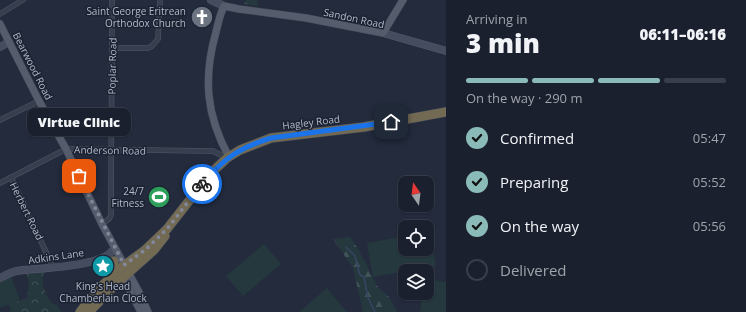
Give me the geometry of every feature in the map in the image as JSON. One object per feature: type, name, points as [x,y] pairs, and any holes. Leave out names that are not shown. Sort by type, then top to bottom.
[{"type":"highway","name":"Hagley Road","points":[[123,272],[154,250],[165,237],[167,229],[210,174],[228,157],[240,150],[271,138],[364,127],[433,116],[446,112]]},
{"type":"highway","points":[[80,312],[95,293],[103,279],[112,270],[114,261]]},
{"type":"highway","points":[[95,293],[123,272]]},
{"type":"highway","points":[[89,312],[123,272]]},
{"type":"main road","points":[[383,33],[403,0]]},
{"type":"main road","name":"Sandon Road","points":[[224,6],[306,18],[383,33]]},
{"type":"main road","points":[[224,6],[210,55],[207,81],[208,96],[213,121],[228,157]]},
{"type":"main road","name":"Bearwood Road","points":[[0,24],[66,150],[102,224],[123,272]]},
{"type":"main road","name":"Bearwood Road","points":[[102,224],[114,261],[123,272]]},
{"type":"main road","points":[[123,272],[141,312]]},
{"type":"main road","points":[[123,272],[148,312]]},
{"type":"street","points":[[0,14],[23,0]]},
{"type":"street","name":"Poplar Road","points":[[102,224],[109,219],[110,215],[112,0]]},
{"type":"street","points":[[112,48],[148,48],[155,43],[158,39],[160,0]]},
{"type":"street","name":"Sandon Road","points":[[211,0],[224,6]]},
{"type":"street","name":"Sandon Road","points":[[383,33],[446,51]]},
{"type":"street","points":[[0,47],[9,42]]},
{"type":"street","points":[[0,120],[40,101]]},
{"type":"street","name":"Anderson Road","points":[[0,183],[66,150],[213,151],[228,157]]},
{"type":"street","name":"Herbert Road","points":[[11,177],[53,267]]},
{"type":"street","name":"Adkins Lane","points":[[0,278],[15,272],[82,263],[106,257],[112,251]]},
{"type":"green space","points":[[246,0],[258,0],[257,6],[244,4]]},
{"type":"green space","points":[[350,237],[360,252],[377,286],[390,298],[397,312],[363,312],[353,268],[333,239]]},
{"type":"green space","points":[[398,237],[398,256],[434,256],[434,255],[436,266],[434,266],[434,264],[398,264],[398,273],[373,277],[367,243]]},
{"type":"green space","points":[[264,244],[281,264],[243,296],[226,276]]},
{"type":"green space","points":[[44,272],[43,284],[45,292],[51,302],[58,306],[61,312],[9,312],[11,310],[9,304],[27,298],[29,282],[26,273]]},
{"type":"green space","points":[[11,277],[20,300],[0,308],[0,282]]},
{"type":"green space","points":[[434,280],[446,282],[446,312],[420,312],[422,300],[434,300]]},
{"type":"green space","points":[[327,288],[347,312],[299,312]]},
{"type":"waterway","points":[[346,247],[355,256],[360,275],[364,277],[368,298],[375,312]]},
{"type":"way so far","points":[[79,176],[124,265],[145,250],[161,233],[167,229],[202,184]]},
{"type":"place","name":"Saint George Eritrean Orthodox Church","points":[[202,17]]},
{"type":"place","name":"Virtue Clinic","points":[[79,176]]},
{"type":"place","name":"24/7 Fitness","points":[[159,197]]},
{"type":"place","name":"King's Head Chamberlain Clock","points":[[103,266]]},
{"type":"route","points":[[202,184],[229,156],[255,143],[271,138],[364,127],[391,122]]}]
